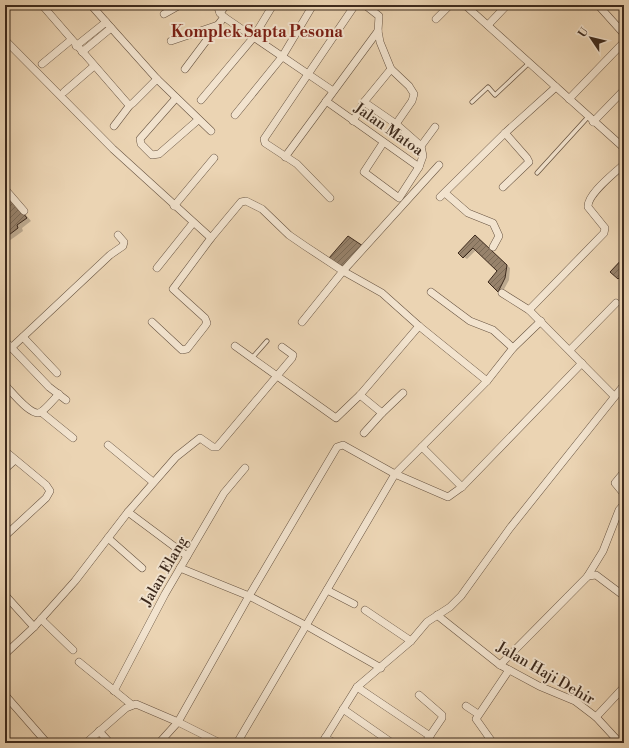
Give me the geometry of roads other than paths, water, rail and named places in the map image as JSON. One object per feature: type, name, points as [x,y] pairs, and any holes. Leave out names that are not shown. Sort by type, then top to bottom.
[{"type":"street","points":[[42,5],[76,46],[130,105]]},
{"type":"street","points":[[91,5],[157,79],[211,131]]},
{"type":"street","points":[[164,14],[180,5]]},
{"type":"street","points":[[217,5],[222,15],[253,38],[333,91]]},
{"type":"street","points":[[185,69],[218,25],[226,5]]},
{"type":"street","points":[[201,100],[253,38],[273,5]]},
{"type":"street","points":[[235,115],[282,57],[313,5]]},
{"type":"street","points":[[330,198],[297,164],[265,143],[264,139],[355,5]]},
{"type":"street","points":[[365,5],[379,16],[378,31],[380,42],[391,69],[410,86],[414,94],[412,101],[396,124]]},
{"type":"street","points":[[436,19],[450,5]]},
{"type":"street","points":[[465,5],[621,146],[624,137]]},
{"type":"street","points":[[488,25],[507,5]]},
{"type":"street","points":[[598,5],[624,34]]},
{"type":"street","points":[[76,46],[106,22]]},
{"type":"street","points":[[171,42],[218,25]]},
{"type":"street","points":[[82,52],[111,28]]},
{"type":"street","points":[[285,157],[378,31]]},
{"type":"street","points":[[5,40],[113,149],[211,238]]},
{"type":"street","points":[[42,64],[71,40]]},
{"type":"street","points":[[569,99],[624,42]]},
{"type":"street","points":[[64,92],[94,66]]},
{"type":"street","points":[[354,121],[364,102],[391,69]]},
{"type":"street","points":[[114,126],[130,105],[157,79]]},
{"type":"street","points":[[493,247],[498,236],[493,223],[468,213],[443,195],[505,133],[556,87]]},
{"type":"street","points":[[590,119],[624,90]]},
{"type":"street","points":[[176,98],[140,139],[141,144],[152,155],[159,154],[198,120]]},
{"type":"street","name":"Jalan Matoa","points":[[326,101],[418,169],[423,156],[421,146],[396,124],[364,102]]},
{"type":"street","points":[[421,146],[435,127]]},
{"type":"street","points":[[503,187],[529,162],[505,133]]},
{"type":"street","points":[[383,142],[364,170],[366,174],[399,198],[418,169]]},
{"type":"street","points":[[174,206],[214,158]]},
{"type":"street","points":[[529,310],[604,233],[605,228],[588,207],[587,203],[592,195],[624,164]]},
{"type":"street","points":[[302,322],[343,271],[439,165]]},
{"type":"street","points":[[5,189],[24,211]]},
{"type":"street","points":[[152,322],[182,350],[187,349],[205,326],[207,323],[205,318],[173,289],[211,238],[239,204],[246,201],[262,209],[289,235],[343,271],[382,293],[419,326],[487,381]]},
{"type":"street","points":[[157,268],[193,223]]},
{"type":"street","points":[[11,348],[110,255],[123,246],[124,242],[118,235]]},
{"type":"street","points":[[431,292],[470,321],[493,330],[513,348]]},
{"type":"street","points":[[502,293],[529,310],[541,321],[614,396]]},
{"type":"street","points":[[570,350],[616,303]]},
{"type":"street","points":[[237,743],[395,474],[487,381],[513,348],[541,321]]},
{"type":"street","points":[[235,346],[335,418],[360,395],[419,326]]},
{"type":"street","points":[[23,337],[57,373]]},
{"type":"street","points":[[5,341],[49,387],[66,400]]},
{"type":"street","points":[[5,654],[34,627],[75,581],[128,512],[176,457],[200,438],[213,447],[217,447],[293,357],[282,347]]},
{"type":"street","points":[[159,743],[178,722],[249,596],[337,447],[343,445],[395,474],[448,497],[462,487],[582,363]]},
{"type":"street","points":[[5,386],[29,410],[36,413],[41,412],[59,394]]},
{"type":"street","points":[[335,743],[324,740],[357,687],[411,641],[426,622],[450,607],[461,596],[510,528],[614,396],[623,387]]},
{"type":"street","points":[[364,433],[382,412],[403,393]]},
{"type":"street","points":[[360,395],[382,412]]},
{"type":"street","points":[[41,412],[73,438]]},
{"type":"street","points":[[108,445],[153,482]]},
{"type":"street","points":[[422,447],[462,487]]},
{"type":"street","points":[[5,451],[46,485],[50,491],[46,498],[5,536]]},
{"type":"street","points":[[5,469],[15,460]]},
{"type":"street","name":"Jalan Elang","points":[[114,691],[180,568],[224,493],[245,468]]},
{"type":"street","points":[[624,472],[615,483],[624,494]]},
{"type":"street","points":[[500,665],[587,577],[603,551],[619,510],[624,504]]},
{"type":"street","points":[[128,512],[187,556]]},
{"type":"street","points":[[108,538],[142,568]]},
{"type":"street","points":[[180,568],[249,596],[307,626],[381,668]]},
{"type":"street","points":[[587,577],[596,575],[624,596]]},
{"type":"street","points":[[327,590],[354,604]]},
{"type":"street","points":[[5,595],[34,627]]},
{"type":"street","points":[[365,610],[411,641]]},
{"type":"street","name":"Jalan Haji Dehir","points":[[437,615],[500,665],[575,701],[596,717],[620,743]]},
{"type":"street","points":[[41,619],[73,650]]},
{"type":"street","points":[[79,662],[132,705],[140,705],[220,743]]},
{"type":"street","points":[[493,743],[476,722],[478,714],[509,670]]},
{"type":"street","points":[[357,687],[430,736]]},
{"type":"street","points":[[596,717],[624,687]]},
{"type":"street","points":[[5,695],[47,743]]},
{"type":"street","points":[[419,695],[442,715],[425,743]]},
{"type":"street","points":[[86,743],[132,705]]},
{"type":"street","points":[[466,706],[478,714]]},
{"type":"street","points":[[343,709],[392,743]]},
{"type":"street","points":[[99,732],[110,743]]},
{"type":"lane","points":[[472,102],[488,87],[494,95],[529,62]]},
{"type":"lane","points":[[537,173],[590,119]]},
{"type":"lane","points":[[252,358],[267,341]]},
{"type":"district","name":"Komplek Sapta Pesona","points":[[257,31]]}]
